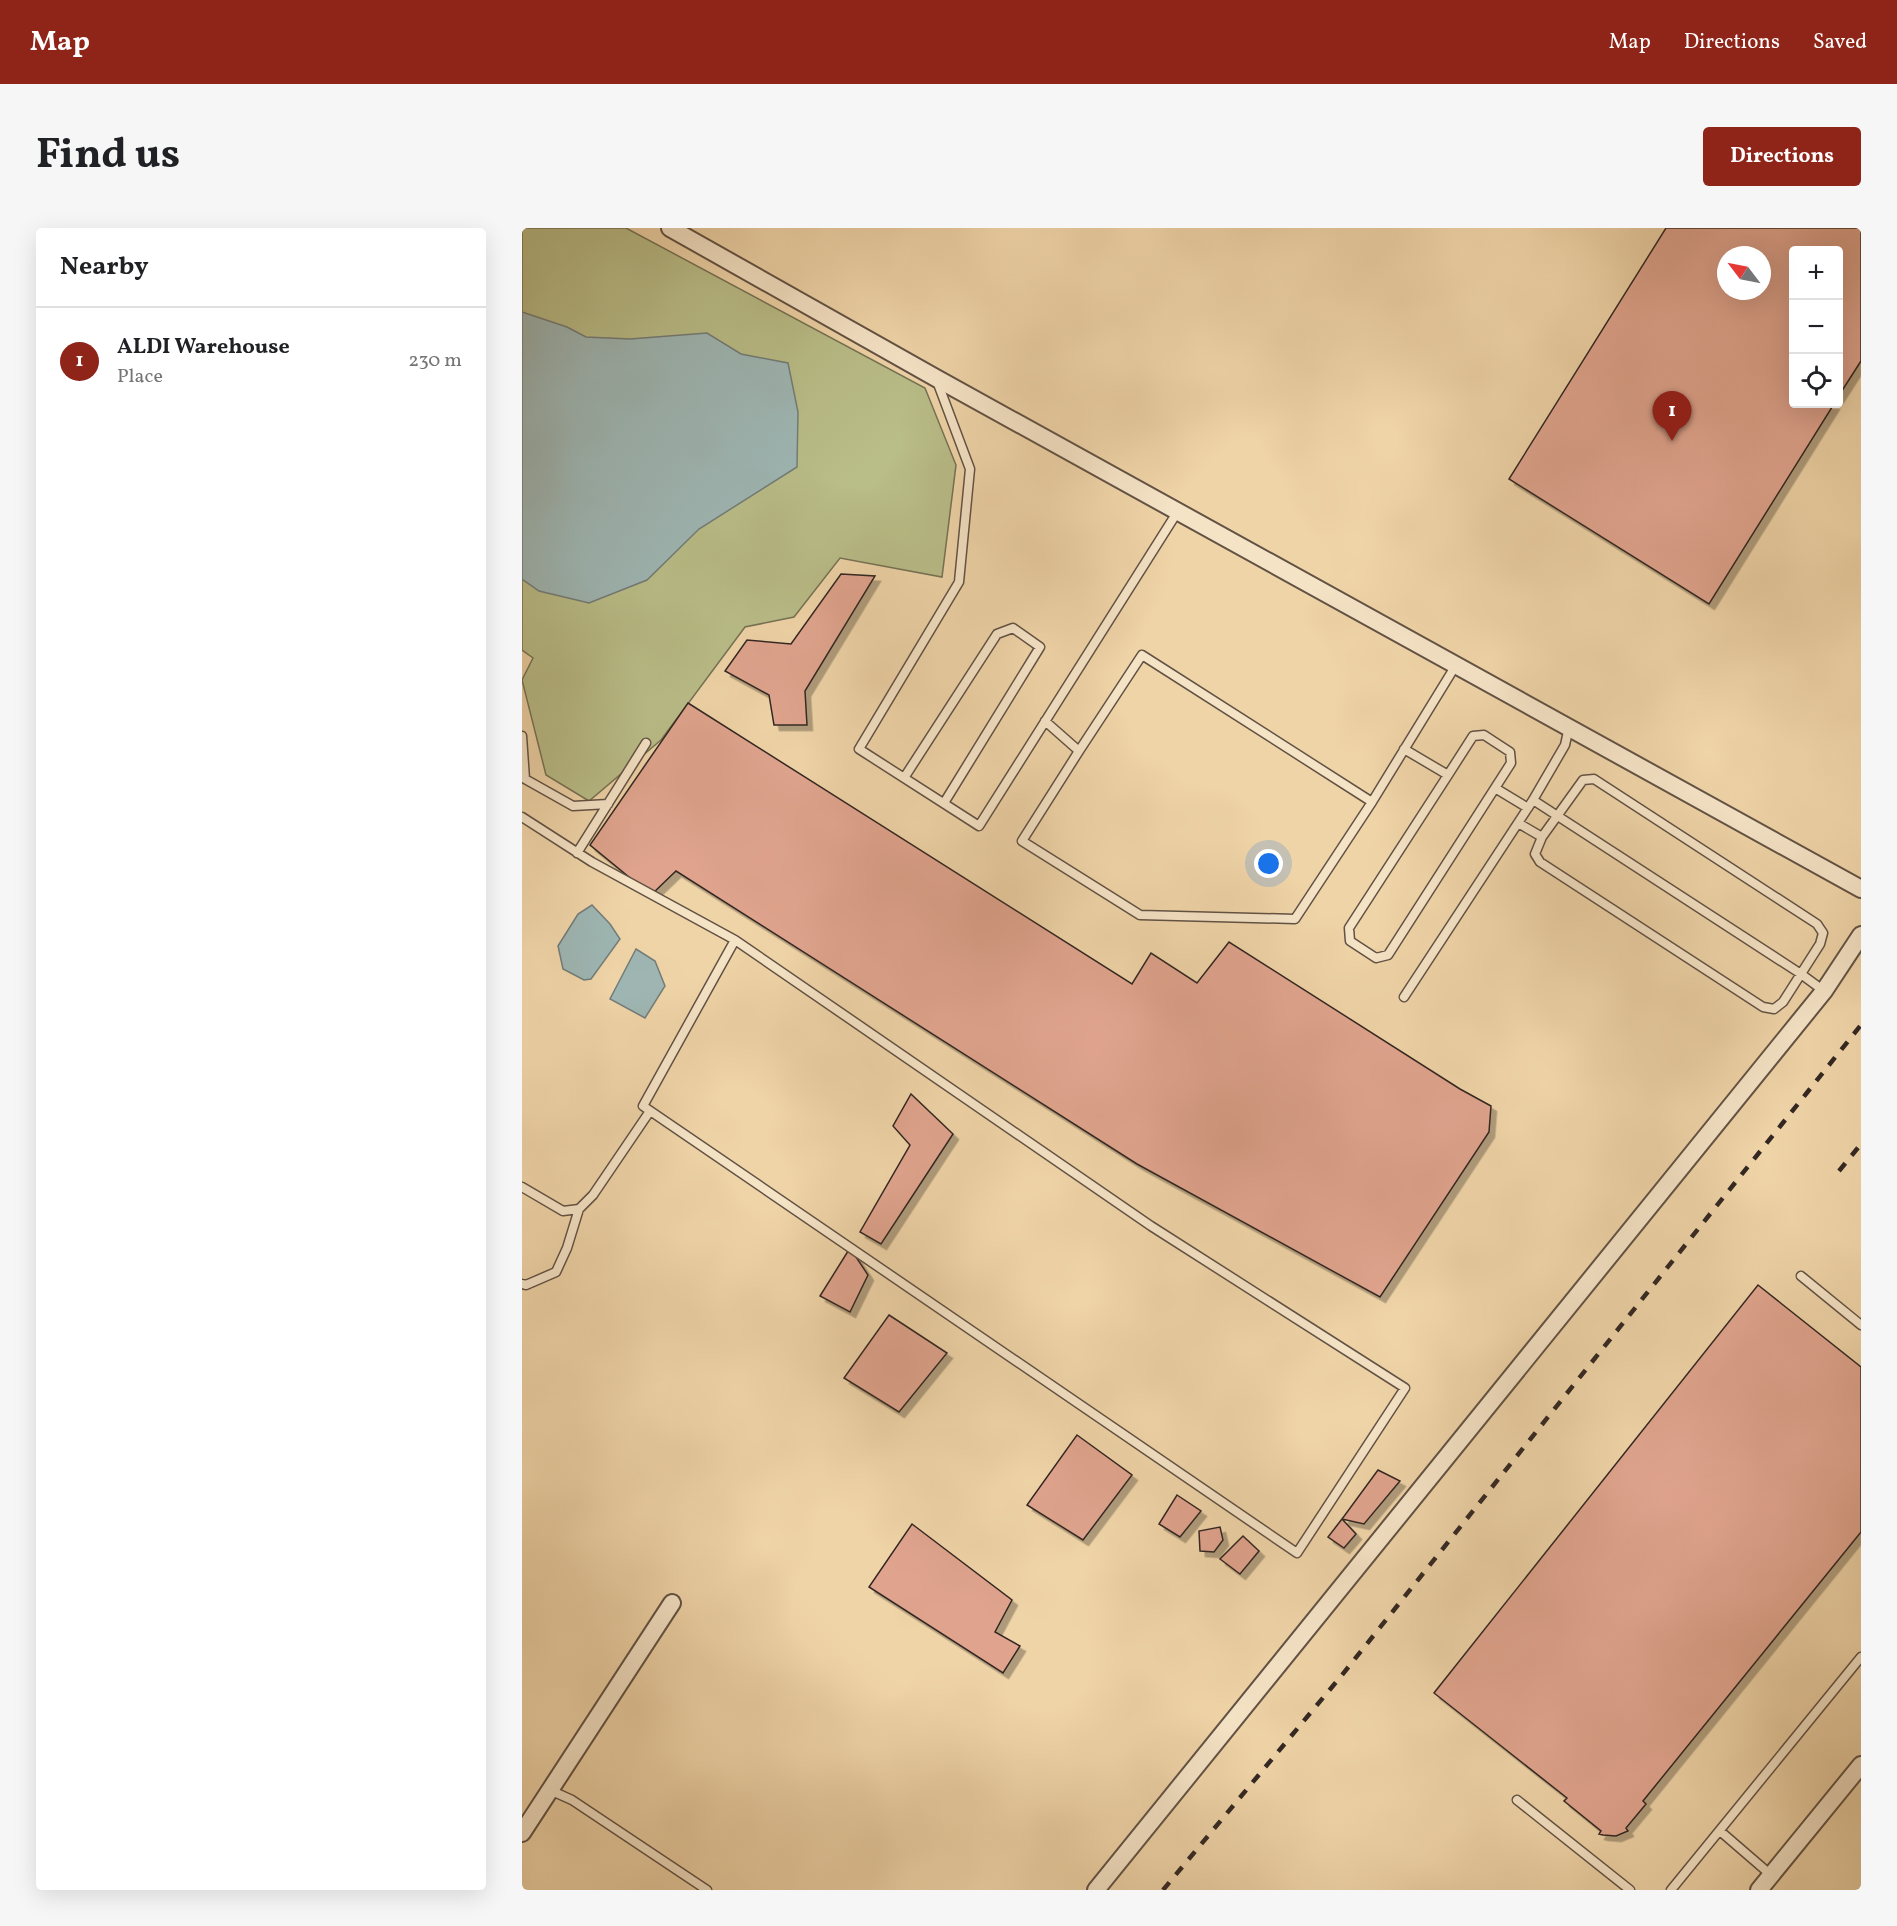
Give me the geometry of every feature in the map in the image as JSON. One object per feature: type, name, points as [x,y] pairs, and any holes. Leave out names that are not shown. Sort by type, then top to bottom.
[{"type":"street","points":[[670,228],[936,378],[1861,889]]},
{"type":"street","points":[[1096,1890],[1824,991],[1861,935]]},
{"type":"street","points":[[522,1833],[672,1603]]},
{"type":"street","points":[[1759,1890],[1861,1765]]},
{"type":"lane","points":[[936,378],[970,469],[959,582],[859,749],[979,826],[1178,512]]},
{"type":"lane","points":[[904,778],[997,634],[1012,628],[1041,647],[944,803]]},
{"type":"lane","points":[[1372,802],[1142,655],[1022,841],[1140,915],[1295,919],[1372,802],[1456,665]]},
{"type":"lane","points":[[1045,721],[1078,751]]},
{"type":"lane","points":[[1404,997],[1533,800],[1565,745],[1569,727]]},
{"type":"lane","points":[[1484,735],[1510,752],[1511,764],[1388,955],[1376,958],[1350,941],[1349,928],[1448,775],[1473,736],[1484,735]]},
{"type":"lane","points":[[522,736],[524,778],[573,806],[608,804]]},
{"type":"lane","points":[[577,853],[646,743]]},
{"type":"lane","points":[[1404,749],[1448,775]]},
{"type":"lane","points":[[1594,779],[1817,924],[1823,933],[1820,944],[1783,1002],[1774,1009],[1763,1007],[1540,862],[1535,854],[1542,837],[1557,814],[1582,780],[1594,779]]},
{"type":"lane","points":[[1495,788],[1528,808]]},
{"type":"lane","points":[[1533,800],[1824,991]]},
{"type":"lane","points":[[523,820],[577,853],[735,940],[1151,1226],[1405,1388],[1297,1553],[643,1106],[735,940]]},
{"type":"lane","points":[[1518,823],[1542,837]]},
{"type":"lane","points":[[522,1284],[526,1285],[555,1272],[567,1248],[579,1209],[593,1195],[650,1111]]},
{"type":"lane","points":[[522,1187],[563,1211],[579,1209]]},
{"type":"lane","points":[[1801,1276],[1861,1325]]},
{"type":"lane","points":[[1671,1890],[1861,1657]]},
{"type":"lane","points":[[546,1794],[552,1791],[558,1792],[572,1800],[707,1890]]},
{"type":"lane","points":[[1517,1800],[1630,1890]]},
{"type":"lane","points":[[1720,1831],[1771,1875]]},
{"type":"green space","points":[[522,228],[626,228],[925,388],[956,465],[942,577],[840,558],[794,617],[745,627],[661,740],[589,801],[546,775],[522,680],[533,658],[522,650]]},
{"type":"water","points":[[522,312],[567,327],[586,337],[630,339],[707,333],[741,354],[788,363],[798,412],[797,467],[699,529],[647,580],[589,603],[539,591],[522,579]]},
{"type":"water","points":[[592,905],[610,924],[620,939],[591,979],[584,980],[563,969],[558,946],[578,914]]},
{"type":"water","points":[[636,949],[655,961],[665,986],[645,1018],[610,999]]},
{"type":"building","points":[[1666,228],[1861,228],[1861,361],[1843,389],[1843,246],[1789,246],[1789,408],[1832,408],[1709,604],[1509,479]]},
{"type":"building","points":[[841,574],[875,576],[805,691],[807,725],[774,725],[769,695],[725,671],[747,640],[791,644]]},
{"type":"building","points":[[688,703],[1132,984],[1151,953],[1197,983],[1229,942],[1460,1089],[1491,1106],[1489,1132],[1380,1297],[1137,1164],[676,871],[651,895],[590,845]]},
{"type":"building","points":[[911,1094],[953,1134],[881,1244],[860,1232],[910,1145],[893,1126]]},
{"type":"building","points":[[850,1248],[868,1275],[850,1312],[820,1296]]},
{"type":"building","points":[[1758,1285],[1861,1367],[1861,1532],[1643,1801],[1646,1804],[1626,1828],[1628,1831],[1616,1836],[1599,1834],[1601,1831],[1564,1801],[1567,1798],[1434,1693]]},
{"type":"building","points":[[889,1315],[947,1353],[899,1412],[844,1378]]},
{"type":"building","points":[[1077,1435],[1132,1475],[1083,1540],[1027,1505]]},
{"type":"building","points":[[1378,1470],[1400,1481],[1364,1524],[1342,1519]]},
{"type":"building","points":[[1177,1495],[1201,1511],[1180,1537],[1159,1524]]},
{"type":"building","points":[[1342,1519],[1356,1534],[1344,1548],[1328,1537]]},
{"type":"building","points":[[912,1524],[1012,1600],[995,1632],[1020,1646],[1003,1673],[869,1587]]},
{"type":"building","points":[[1220,1527],[1223,1540],[1214,1552],[1200,1551],[1199,1531]]},
{"type":"building","points":[[1243,1536],[1259,1551],[1240,1574],[1220,1559]]},
{"type":"railway","points":[[1163,1890],[1342,1675],[1861,1025]]},
{"type":"railway","points":[[1839,1171],[1861,1144]]},
{"type":"place","name":"ALDI Warehouse","points":[[1672,441]]}]
